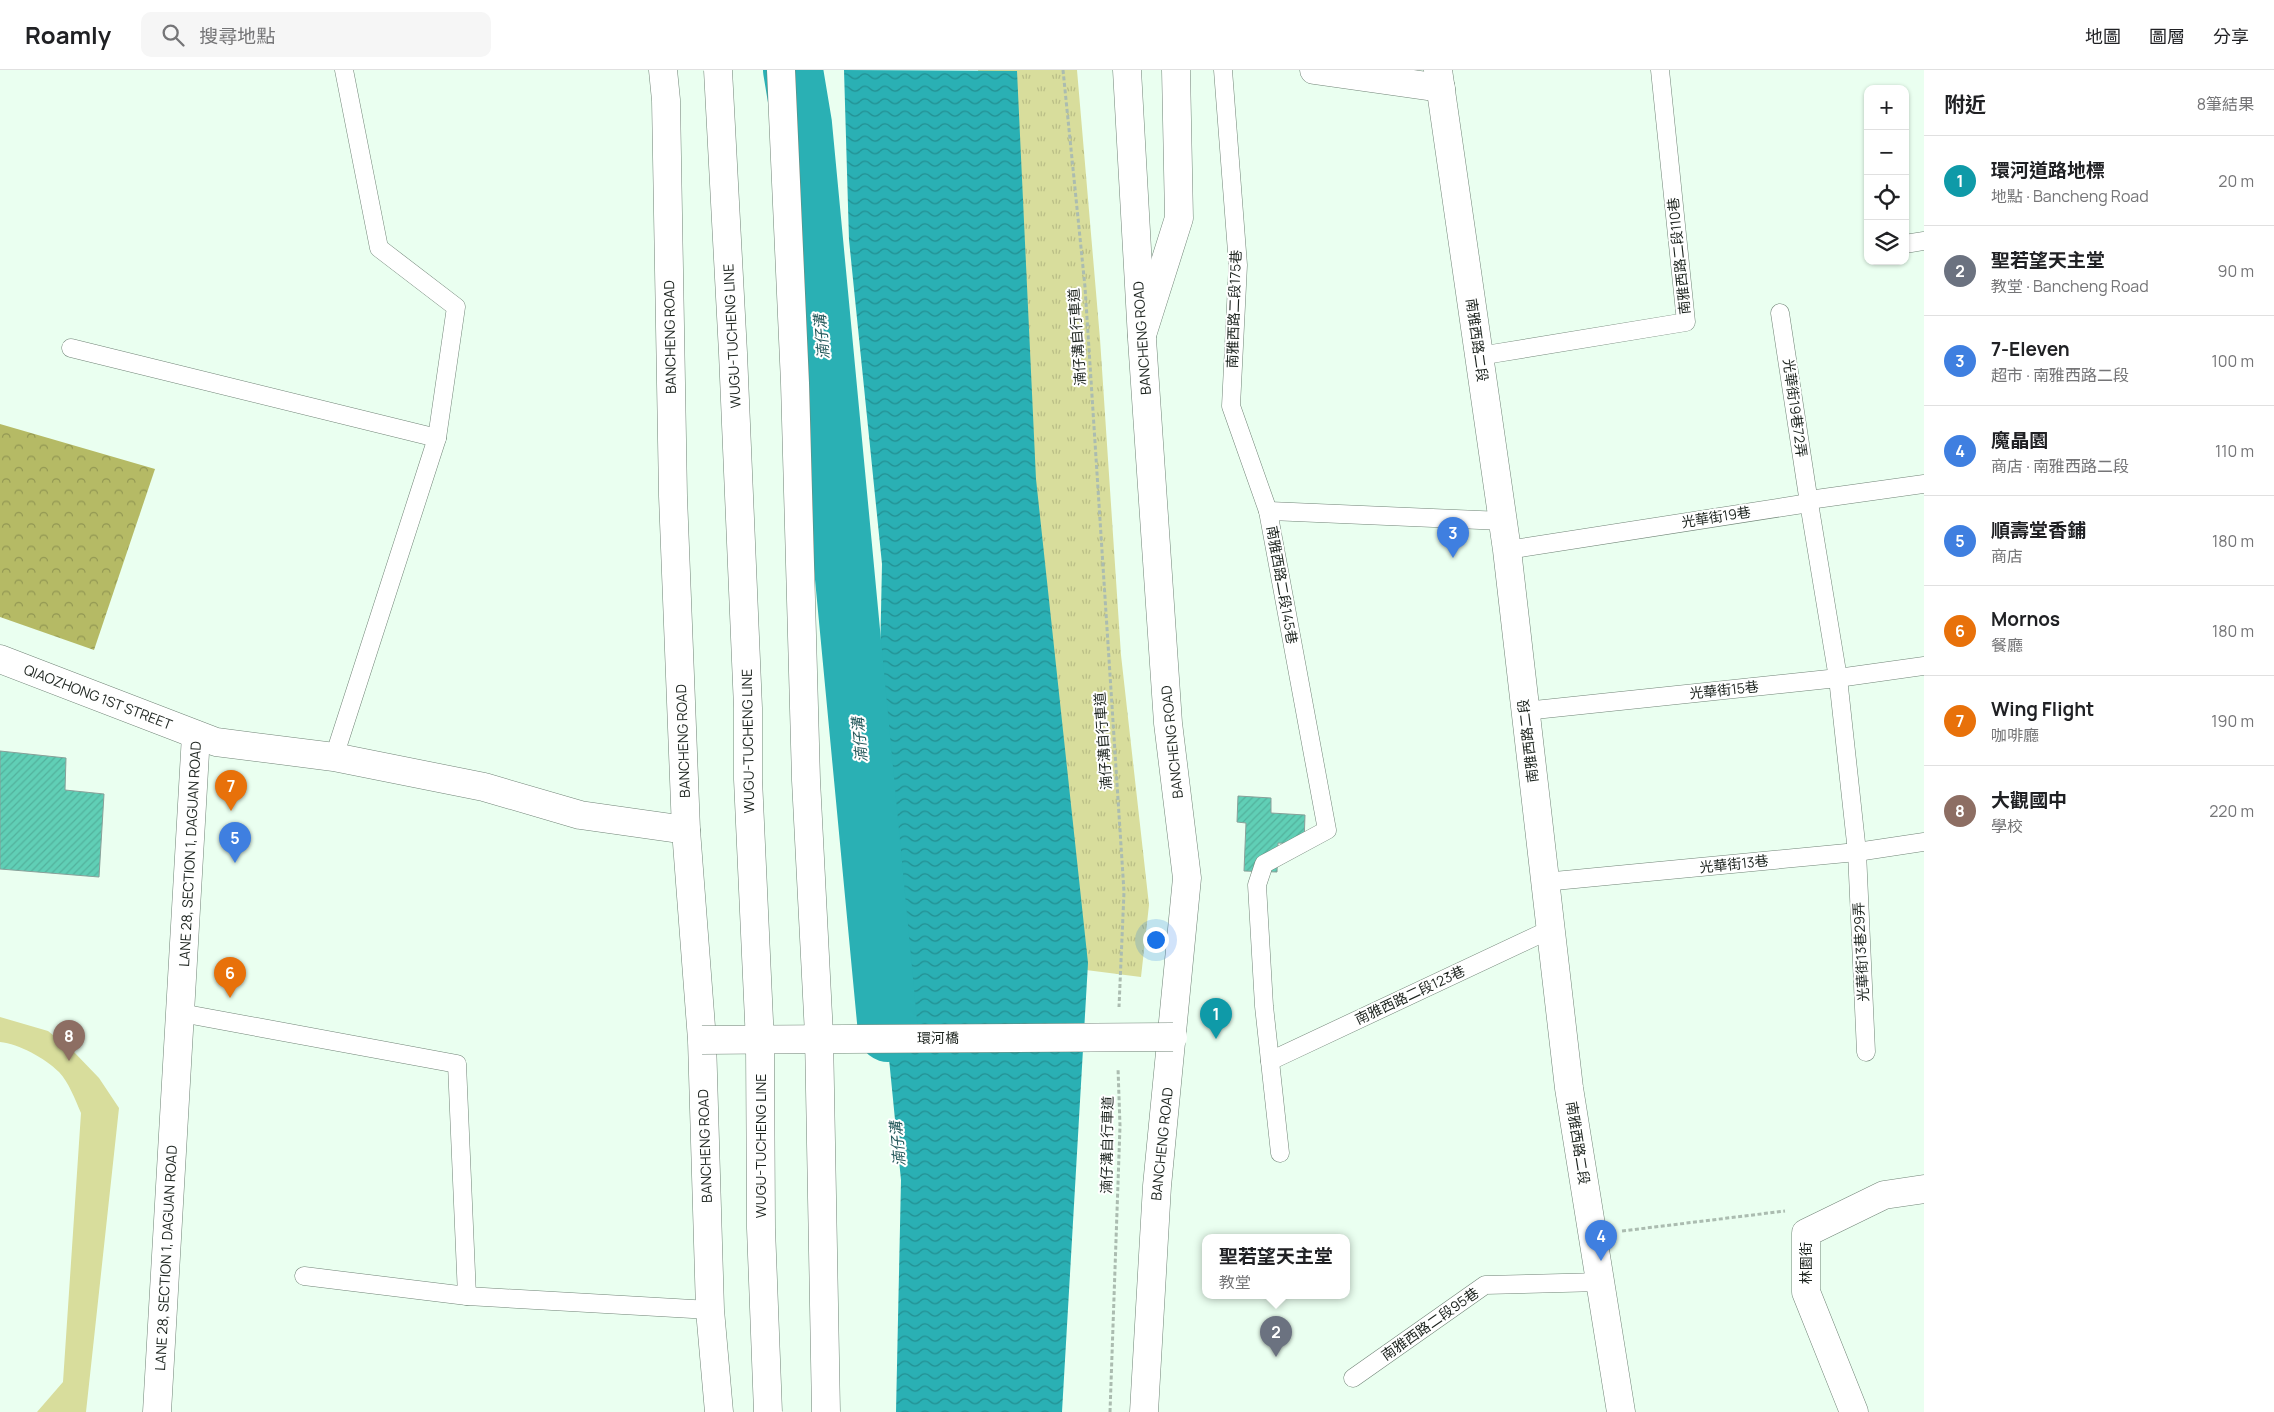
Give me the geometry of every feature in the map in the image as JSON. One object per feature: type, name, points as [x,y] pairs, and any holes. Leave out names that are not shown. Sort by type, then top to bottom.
[{"type":"main road","name":"BANCHENG ROAD","points":[[663,70],[666,110],[673,496],[686,830],[702,1040],[710,1310],[720,1412]]},
{"type":"main road","name":"WUGU-TUCHENG LINE","points":[[718,70],[732,333],[748,708],[748,779],[760,1043],[761,1228],[768,1412]]},
{"type":"main road","points":[[781,70],[795,383],[806,780],[819,1035],[826,1412]]},
{"type":"main road","name":"BANCHENG ROAD","points":[[1127,70],[1142,339],[1168,723],[1187,878],[1173,1038],[1157,1186],[1144,1412]]},
{"type":"main road","points":[[1142,339],[1179,218],[1176,70]]},
{"type":"main road","points":[[1314,70],[1439,79]]},
{"type":"main road","name":"南雅西路二段","points":[[1439,79],[1507,550],[1524,711],[1569,1088],[1621,1412]]},
{"type":"main road","name":"QIAOZHONG 1ST STREET","points":[[0,659],[196,734]]},
{"type":"main road","name":"LANE 28, SECTION 1, DAGUAN ROAD","points":[[157,1412],[196,734],[216,742],[334,757],[484,787],[580,815],[686,830]]},
{"type":"main road","name":"環河橋","points":[[702,1040],[1117,1036],[1173,1038]]},
{"type":"main road","name":"林園街","points":[[1854,1412],[1806,1292],[1806,1233],[1884,1195],[1924,1189]]},
{"type":"lane","points":[[334,757],[437,438],[456,307],[379,248],[344,70]]},
{"type":"lane","name":"南雅西路二段175巷","points":[[1224,70],[1238,265],[1231,406],[1268,511]]},
{"type":"lane","name":"南雅西路二段110巷","points":[[1479,356],[1686,322],[1660,70]]},
{"type":"lane","points":[[1909,243],[1924,241]]},
{"type":"lane","name":"光華街19巷72弄","points":[[1780,313],[1808,502],[1838,678]]},
{"type":"lane","points":[[71,348],[437,438]]},
{"type":"lane","name":"光華街19巷","points":[[1507,550],[1808,502],[1809,500],[1924,484]]},
{"type":"lane","name":"南雅西路二段145巷","points":[[1270,1061],[1264,1006],[1257,885],[1264,864],[1327,830],[1268,511],[1503,521]]},
{"type":"lane","name":"光華街15巷","points":[[1524,711],[1838,678],[1924,666]]},
{"type":"lane","name":"光華街13巷29弄","points":[[1838,678],[1857,852],[1866,1052]]},
{"type":"lane","name":"光華街13巷","points":[[1544,882],[1857,852],[1924,842]]},
{"type":"lane","name":"南雅西路二段123巷","points":[[1270,1061],[1551,929]]},
{"type":"lane","points":[[181,1012],[457,1064],[467,1296]]},
{"type":"lane","points":[[1270,1061],[1280,1153]]},
{"type":"lane","points":[[304,1276],[467,1296],[710,1310]]},
{"type":"lane","name":"南雅西路二段95巷","points":[[1354,1378],[1485,1285],[1601,1282]]},
{"type":"path","name":"湳仔溝自行車道","points":[[1064,70],[1085,288],[1124,892],[1117,1036],[1120,1126],[1110,1412]]},
{"type":"path","points":[[1592,1235],[1722,1220],[1784,1210],[1812,1230]]},
{"type":"green space","points":[[978,70],[1077,70],[1100,339],[1121,655],[1149,905],[1141,977],[1078,969]]},
{"type":"green space","points":[[0,424],[155,469],[94,650],[0,617]]},
{"type":"green space","points":[[0,1017],[48,1031],[73,1051],[99,1078],[119,1108],[86,1412],[37,1412],[63,1382],[81,1113],[72,1091],[59,1072],[39,1057],[23,1049],[0,1042]]},
{"type":"water","points":[[844,70],[1017,71],[1036,479],[1088,963],[1062,1412],[896,1412],[901,1180],[880,968],[877,802],[882,564],[849,240]]},
{"type":"building","points":[[0,751],[66,758],[65,790],[104,794],[99,877],[0,869]]},
{"type":"building","points":[[1238,796],[1271,798],[1271,813],[1305,815],[1304,844],[1278,843],[1277,872],[1244,871],[1246,823],[1237,822]]},
{"type":"waterway","name":"湳仔溝","points":[[793,70],[802,124],[888,1032]]},
{"type":"place","name":"7-Eleven","points":[[1453,558]]},
{"type":"place","name":"Wing Flight","points":[[231,811]]},
{"type":"place","name":"順壽堂香鋪","points":[[235,863]]},
{"type":"place","name":"Mornos","points":[[230,998]]},
{"type":"place","name":"環河道路地標","points":[[1216,1039]]},
{"type":"place","name":"大觀國中","points":[[69,1061]]},
{"type":"place","name":"魔晶園","points":[[1601,1261]]},
{"type":"place","name":"聖若望天主堂","points":[[1276,1357]]}]
